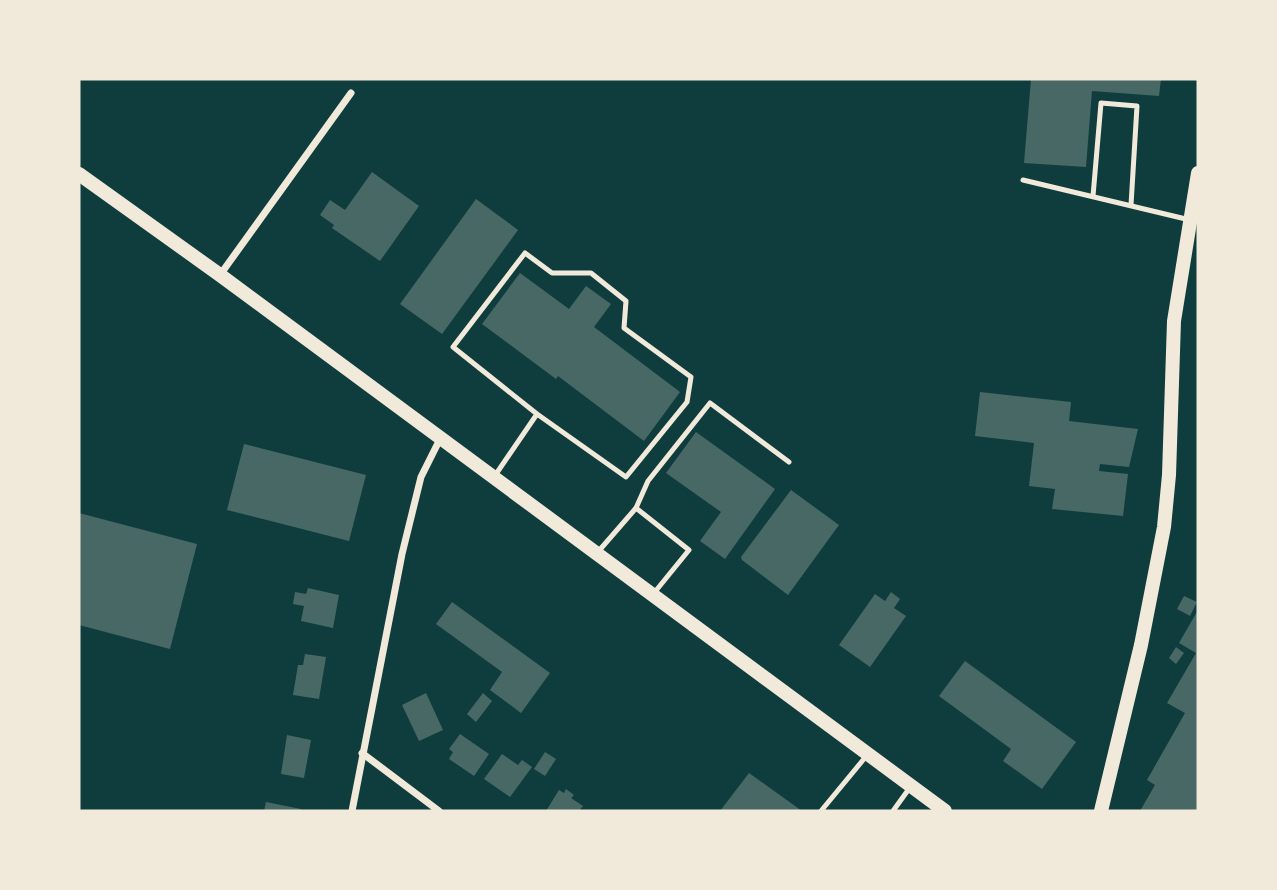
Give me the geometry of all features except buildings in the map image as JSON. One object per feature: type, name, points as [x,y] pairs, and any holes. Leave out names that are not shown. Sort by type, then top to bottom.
[{"type":"main road","points":[[1101,811],[1142,645],[1164,527],[1169,475],[1174,321],[1198,173]]},
{"type":"main road","points":[[79,174],[220,275],[945,811]]},
{"type":"street","points":[[220,275],[351,93]]},
{"type":"street","points":[[352,811],[402,554],[421,477],[441,438]]},
{"type":"street","points":[[362,753],[439,811]]},
{"type":"lane","points":[[1093,196],[1101,103],[1136,106],[1131,205]]},
{"type":"lane","points":[[1023,180],[1190,220]]},
{"type":"lane","points":[[525,253],[552,273],[591,273],[626,301],[624,328],[691,377],[687,402],[625,477],[537,414],[453,347],[525,253]]},
{"type":"lane","points":[[597,553],[636,508],[648,481],[710,403],[789,462]]},
{"type":"lane","points":[[494,477],[537,414]]},
{"type":"lane","points":[[636,508],[689,550],[653,594]]},
{"type":"lane","points":[[821,811],[868,754]]},
{"type":"lane","points":[[892,811],[911,786]]}]
